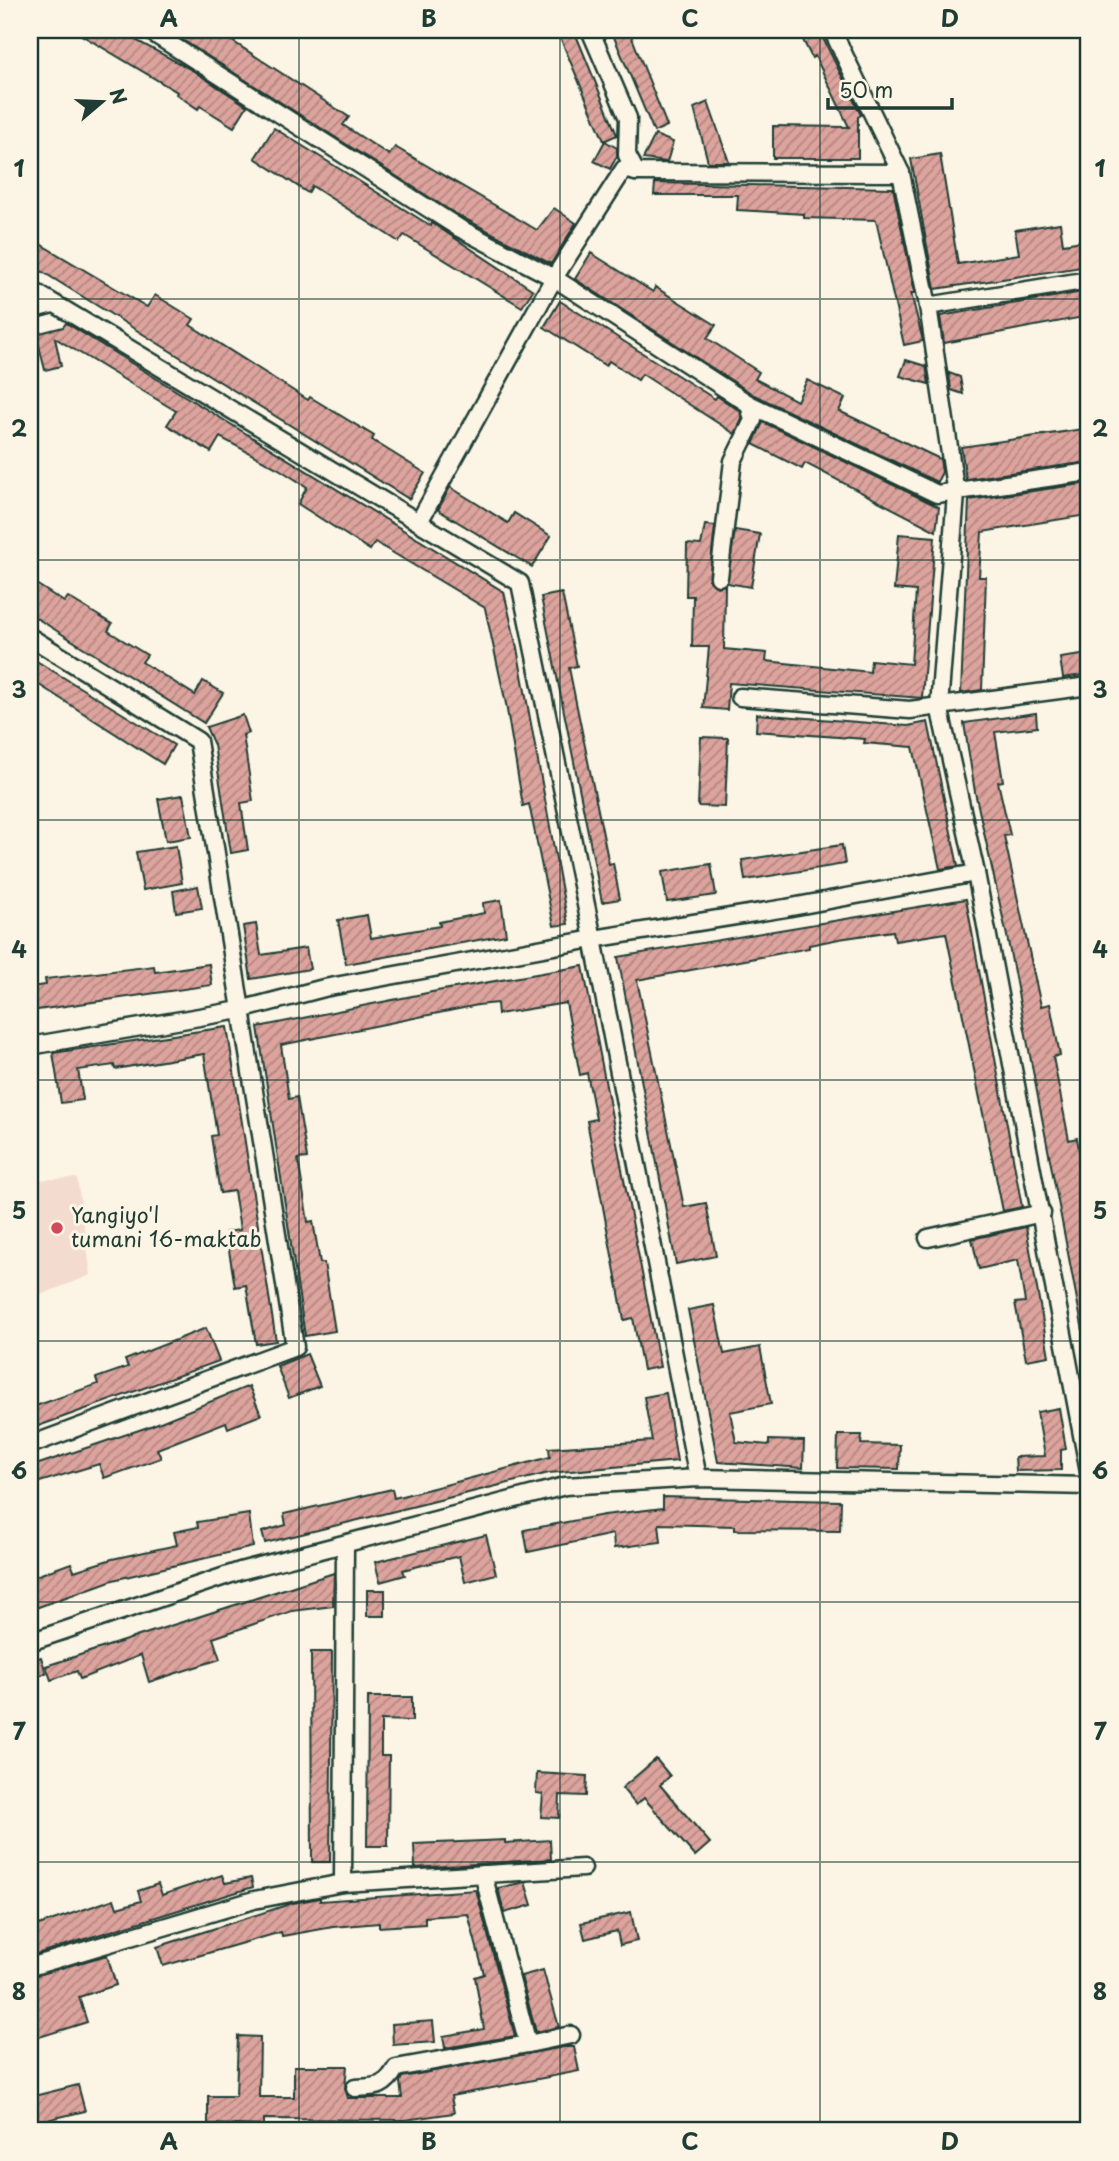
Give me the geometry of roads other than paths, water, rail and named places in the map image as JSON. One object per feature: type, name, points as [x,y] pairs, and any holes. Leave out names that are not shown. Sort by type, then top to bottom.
[{"type":"street","points":[[148,30],[459,228],[554,278],[750,404],[937,494],[956,494],[1089,472]]},
{"type":"street","points":[[590,30],[628,118],[627,155],[636,172]]},
{"type":"street","points":[[832,30],[901,173],[928,306],[956,494],[939,706],[976,873],[1089,1472]]},
{"type":"street","points":[[420,520],[554,278],[624,169],[636,172],[901,173]]},
{"type":"street","points":[[928,306],[1089,280]]},
{"type":"street","points":[[30,289],[420,520],[520,583],[593,939],[698,1478]]},
{"type":"street","points":[[30,310],[53,304]]},
{"type":"street","points":[[719,577],[733,461],[753,420],[750,404]]},
{"type":"street","points":[[30,637],[198,741],[295,1347],[30,1445]]},
{"type":"street","points":[[740,697],[910,710],[1089,686]]},
{"type":"street","points":[[30,1046],[240,1010],[324,988],[976,873]]},
{"type":"street","points":[[928,1238],[1042,1213]]},
{"type":"street","points":[[30,1642],[240,1571],[565,1486],[698,1478],[1089,1486]]},
{"type":"street","points":[[343,1883],[345,1544]]},
{"type":"street","points":[[30,1967],[254,1900],[343,1883],[583,1868]]},
{"type":"street","points":[[482,1874],[528,2044]]},
{"type":"street","points":[[355,2088],[382,2086],[388,2083],[396,2068],[571,2035]]},
{"type":"place","name":"Yangiyo'l tumani 16-maktab","points":[[57,1228]]}]
